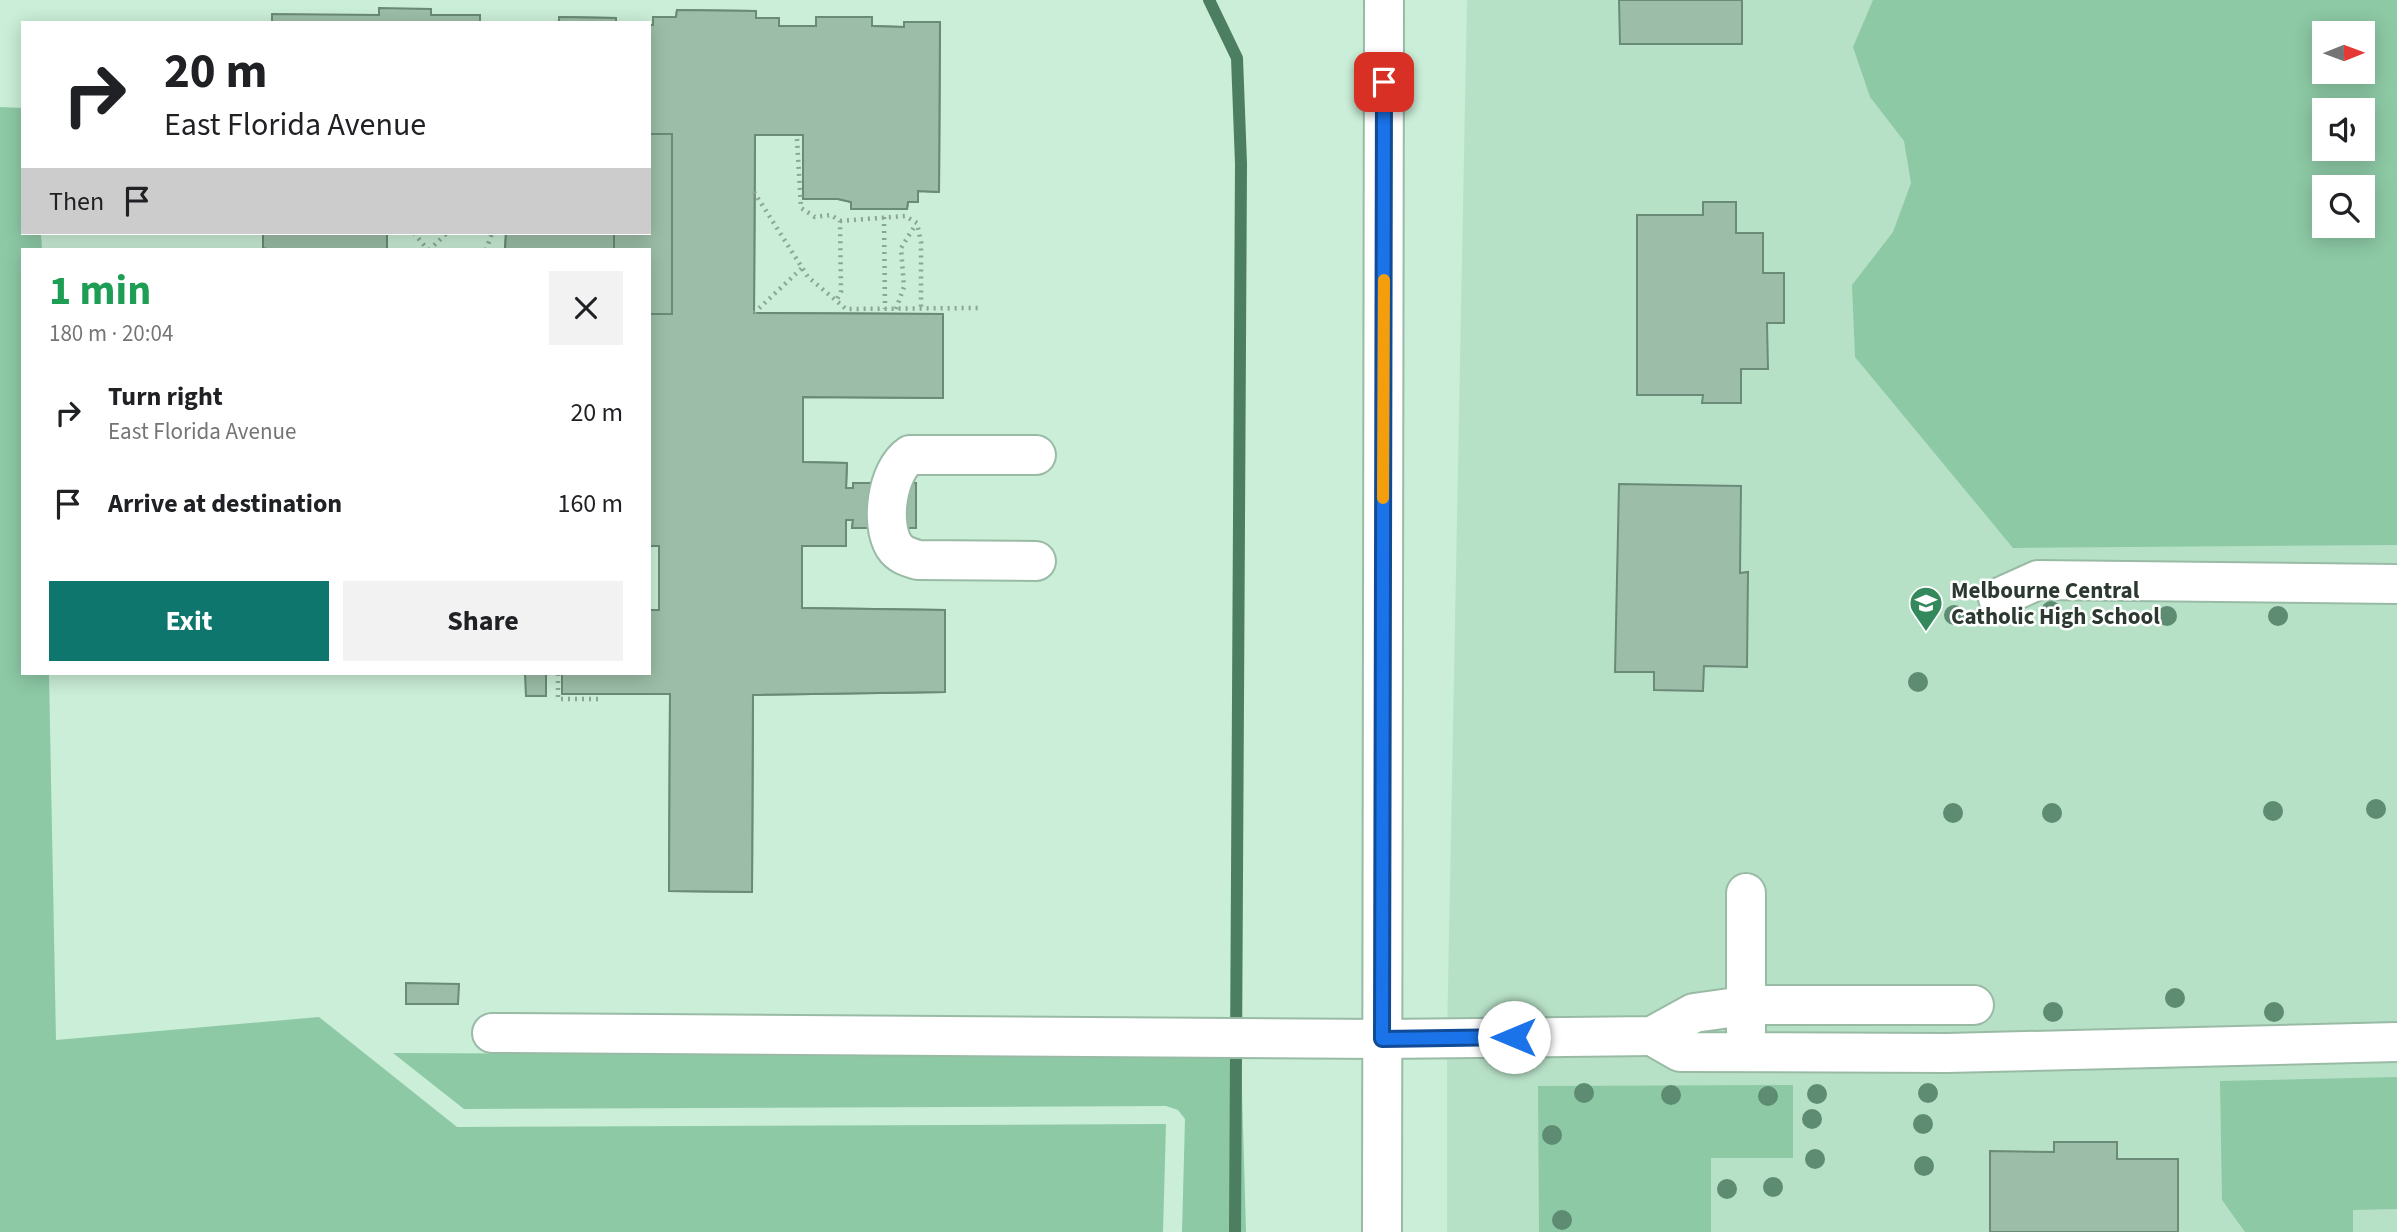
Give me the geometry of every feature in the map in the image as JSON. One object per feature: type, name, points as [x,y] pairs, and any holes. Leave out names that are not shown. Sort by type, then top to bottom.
[{"type":"street","points":[[1381,1232],[1384,0]]},
{"type":"street","points":[[1036,561],[918,560],[904,556],[894,547],[888,528],[890,483],[900,462],[910,455],[1037,455]]},
{"type":"street","points":[[1998,598],[2038,580],[2397,584]]},
{"type":"street","points":[[1746,893],[1747,1052]]},
{"type":"street","points":[[492,1033],[1382,1039],[1652,1036],[1694,1013],[1745,1006],[1975,1005]]},
{"type":"street","points":[[1652,1036],[1680,1052],[1973,1053],[2397,1042]]},
{"type":"path","points":[[797,139],[801,208],[815,218],[831,215],[840,220],[905,216],[917,223],[921,242],[921,309]]},
{"type":"path","points":[[754,192],[802,268],[846,309],[978,309]]},
{"type":"path","points":[[884,217],[885,309]]},
{"type":"path","points":[[836,300],[841,292],[840,220]]},
{"type":"path","points":[[896,309],[904,287],[901,248],[917,223]]},
{"type":"path","points":[[430,248],[445,235]]},
{"type":"path","points":[[754,313],[802,268]]},
{"type":"path","points":[[558,675],[558,699],[603,699]]},
{"type":"shaded area","name":"Melbourne Central Catholic High School","points":[[1467,0],[2397,0],[2397,1232],[1447,1232],[1447,1039]]},
{"type":"shaded area","points":[[1873,0],[2397,0],[2397,545],[2013,548],[1855,357],[1852,285],[1893,232],[1911,183],[1904,141],[1870,97],[1853,47]]},
{"type":"shaded area","points":[[0,107],[21,108],[21,235],[41,235],[42,248],[21,248],[21,675],[49,675],[56,1040],[319,1017],[457,1127],[1166,1124],[1163,1232],[0,1232]]},
{"type":"shaded area","points":[[393,1053],[1241,1056],[1246,1232],[1182,1232],[1185,1119],[1178,1110],[1166,1106],[464,1109]]},
{"type":"shaded area","points":[[2397,1077],[2397,1209],[2353,1210],[2353,1232],[2245,1232],[2222,1200],[2220,1081]]},
{"type":"shaded area","points":[[1793,1085],[1793,1158],[1711,1158],[1711,1232],[1539,1232],[1538,1086]]},
{"type":"building","points":[[1619,0],[1742,0],[1742,44],[1620,44]]},
{"type":"building","points":[[379,8],[431,9],[431,15],[480,15],[480,21],[272,21],[272,14],[379,15]]},
{"type":"building","points":[[677,10],[756,11],[756,18],[779,18],[779,26],[816,26],[816,17],[872,17],[872,26],[904,27],[904,22],[940,22],[939,192],[918,191],[918,202],[908,202],[907,209],[851,209],[851,202],[838,199],[803,199],[803,135],[755,135],[754,313],[943,314],[943,398],[803,397],[803,462],[847,463],[846,488],[853,488],[853,483],[916,483],[916,528],[852,528],[853,520],[846,520],[846,546],[802,546],[802,608],[945,610],[945,692],[753,695],[752,892],[669,891],[670,694],[562,694],[562,675],[651,675],[651,610],[659,610],[659,546],[651,546],[651,248],[505,248],[506,235],[651,235],[651,25],[653,17],[676,17]]},
{"type":"building","points":[[677,10],[756,11],[756,18],[779,18],[779,26],[816,26],[816,17],[872,17],[872,26],[904,27],[904,22],[940,22],[939,192],[918,191],[918,202],[908,202],[907,209],[851,209],[851,202],[838,199],[803,199],[803,135],[755,135],[754,313],[943,314],[943,398],[803,397],[803,462],[847,463],[846,488],[853,488],[853,483],[916,483],[916,528],[852,528],[853,520],[846,520],[846,546],[802,546],[802,608],[945,610],[945,692],[753,695],[752,892],[669,891],[670,694],[562,694],[562,675],[651,675],[651,610],[659,610],[659,546],[651,546],[651,314],[672,314],[672,134],[651,134],[651,25],[653,17],[676,17]]},
{"type":"building","points":[[559,17],[616,18],[616,21],[559,21]]},
{"type":"building","points":[[559,17],[616,18],[616,21],[559,21]]},
{"type":"building","points":[[1703,202],[1736,202],[1736,233],[1763,233],[1763,273],[1784,273],[1784,323],[1767,323],[1768,369],[1741,369],[1741,403],[1702,403],[1703,395],[1637,395],[1637,215],[1703,215]]},
{"type":"building","points":[[263,235],[387,235],[387,248],[263,248]]},
{"type":"building","points":[[506,235],[614,235],[614,248],[505,248]]},
{"type":"building","points":[[1619,484],[1741,486],[1740,573],[1748,572],[1747,667],[1704,666],[1703,691],[1654,690],[1654,672],[1615,672]]},
{"type":"building","points":[[525,675],[546,675],[546,696],[526,696]]},
{"type":"building","points":[[406,983],[459,984],[458,1004],[406,1004]]},
{"type":"building","points":[[2054,1142],[2117,1142],[2117,1159],[2178,1159],[2178,1232],[1990,1232],[1990,1151],[2054,1152]]},
{"type":"waterway","points":[[1209,0],[1237,58],[1241,164],[1235,1232]]},
{"type":"slow traffic","points":[[1383,498],[1384,280]]},
{"type":"place","name":"Melbourne Central Catholic High School","points":[[1926,633]]},
{"type":"route","points":[[1384,82],[1382,1039],[1514,1037]]}]
